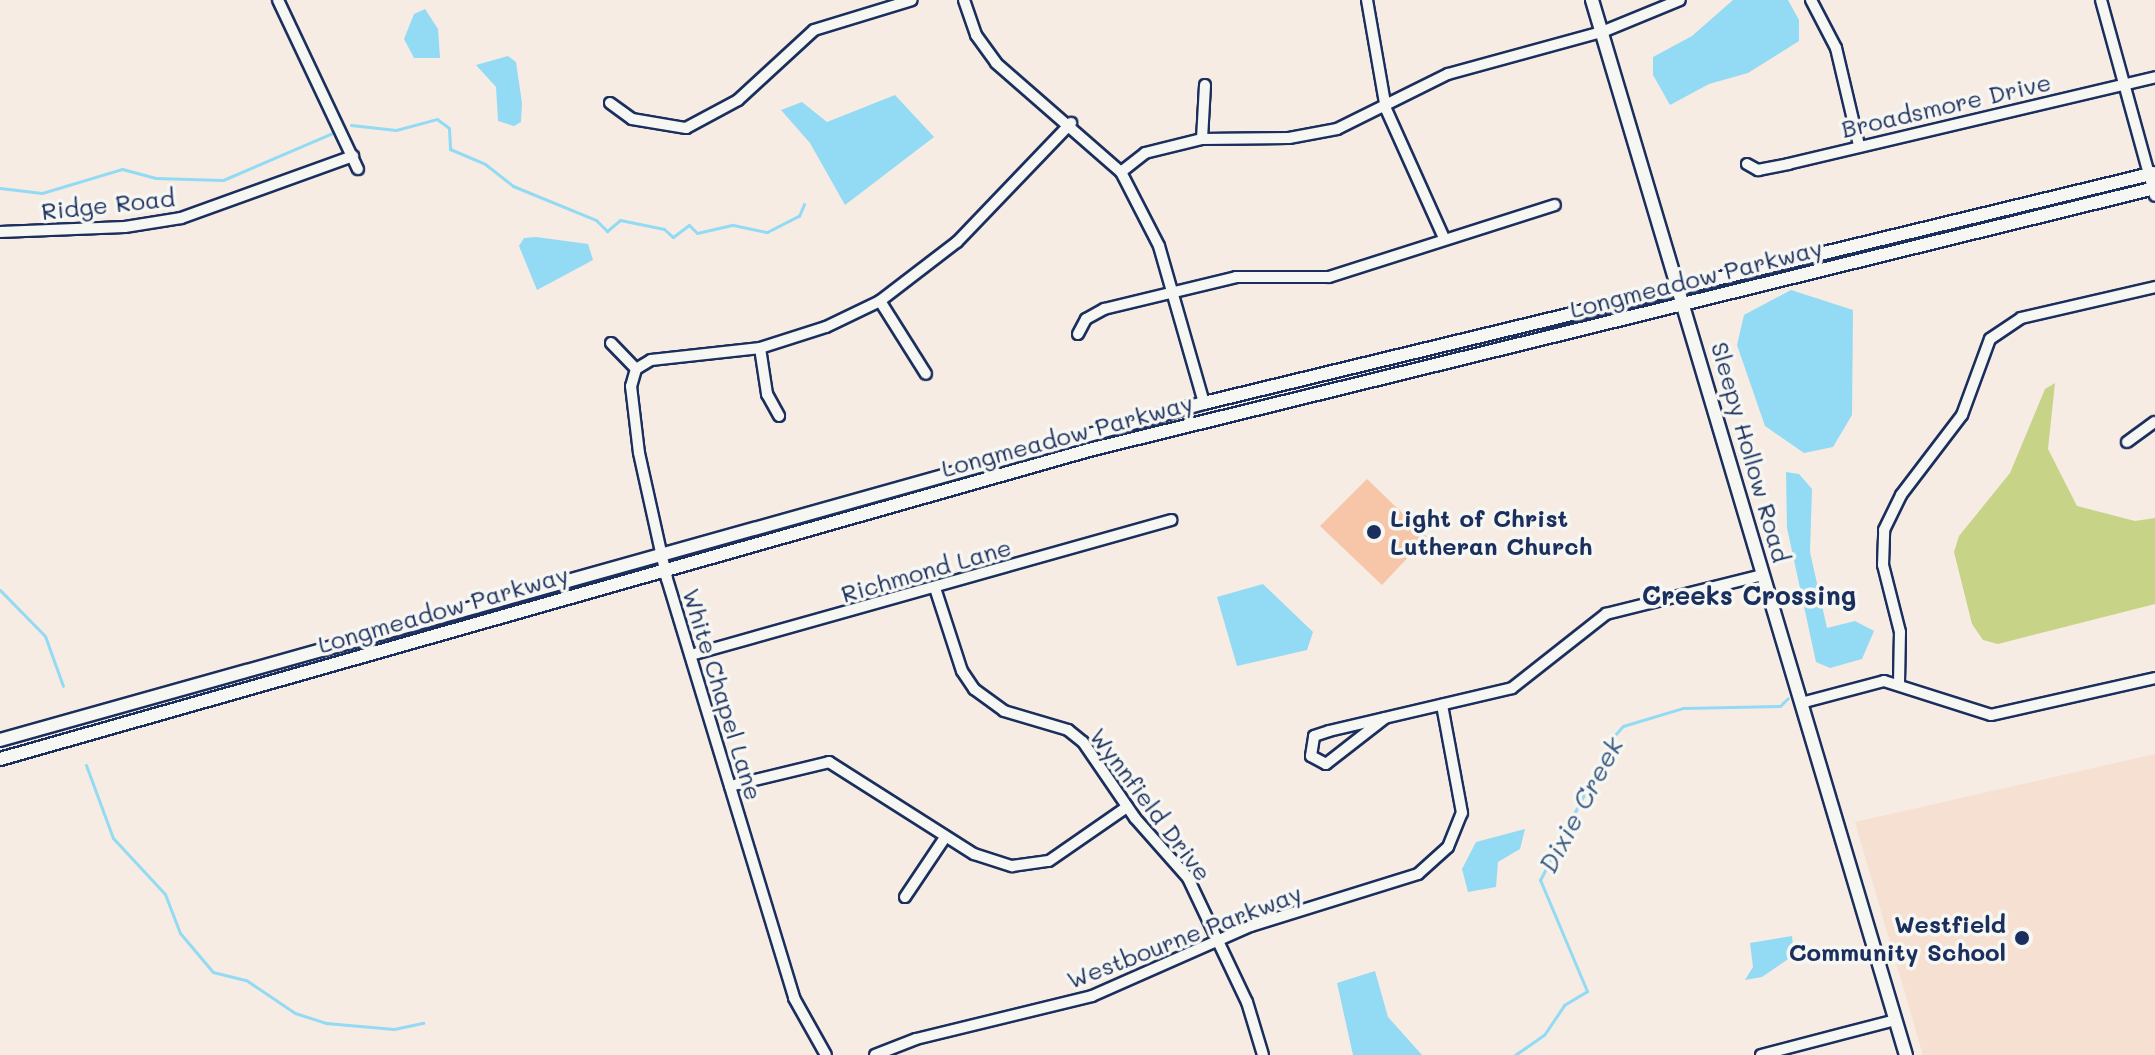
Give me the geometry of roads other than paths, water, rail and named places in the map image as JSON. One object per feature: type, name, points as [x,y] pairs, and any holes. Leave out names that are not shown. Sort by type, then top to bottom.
[{"type":"street","points":[[278,0],[358,169]]},
{"type":"street","points":[[610,103],[632,119],[686,128],[738,100],[814,30],[912,0]]},
{"type":"street","points":[[964,0],[976,35],[996,63],[1071,123],[1121,172],[1149,221],[1173,291],[1204,403]]},
{"type":"street","points":[[1367,0],[1386,109],[1443,236]]},
{"type":"street","name":"Sleepy Hollow Road","points":[[1592,0],[1685,303],[1906,1055]]},
{"type":"street","points":[[1121,172],[1145,153],[1202,139],[1322,133],[1386,109],[1481,62],[1602,32],[1680,0]]},
{"type":"street","points":[[1811,0],[1836,48],[1859,145]]},
{"type":"street","points":[[2101,0],[2152,174],[2154,191]]},
{"type":"street","name":"Broadsmore Drive","points":[[1747,164],[1758,170],[2155,77]]},
{"type":"street","points":[[1202,139],[1205,85]]},
{"type":"street","points":[[611,343],[636,369],[651,360],[760,348],[826,327],[880,301],[957,242],[1071,123]]},
{"type":"street","name":"Ridge Road","points":[[0,232],[125,227],[181,218],[353,156]]},
{"type":"street","name":"Longmeadow Parkway","points":[[0,740],[1204,403],[2152,174]]},
{"type":"street","name":"Longmeadow Parkway","points":[[0,759],[1119,443],[2154,191]]},
{"type":"street","points":[[1078,334],[1086,319],[1104,309],[1236,277],[1329,277],[1403,256],[1443,236],[1555,205]]},
{"type":"street","points":[[1899,683],[1900,632],[1883,565],[1884,530],[1901,495],[1962,415],[1990,339],[2021,318],[2155,287]]},
{"type":"street","points":[[880,301],[926,374]]},
{"type":"street","points":[[760,348],[767,394],[779,416]]},
{"type":"street","name":"White Chapel Lane","points":[[636,369],[633,414],[664,569],[794,998],[826,1055]]},
{"type":"street","points":[[2127,442],[2155,422]]},
{"type":"street","name":"Richmond Lane","points":[[691,655],[1171,520]]},
{"type":"street","points":[[1385,718],[1326,764],[1311,756],[1314,736],[1525,681],[1606,614],[1763,575]]},
{"type":"street","name":"Wynnfield Drive","points":[[935,588],[962,671],[974,689],[1004,711],[1068,730],[1098,759],[1127,807],[1188,878],[1219,940],[1263,1055]]},
{"type":"street","points":[[1801,703],[1870,683],[1899,683],[1948,706],[1991,715],[2155,678]]},
{"type":"street","name":"Westbourne Parkway","points":[[875,1055],[916,1039],[1092,996],[1219,940],[1401,881],[1441,856],[1462,813],[1442,705]]},
{"type":"street","points":[[730,786],[829,762],[992,864],[1036,865],[1127,807]]},
{"type":"street","points":[[905,897],[946,836]]},
{"type":"street","points":[[1761,1055],[1808,1050],[1895,1020]]},
{"type":"water","points":[[1733,0],[1788,0],[1799,20],[1799,41],[1748,73],[1709,84],[1670,105],[1653,75],[1653,57],[1692,36]]},
{"type":"water","points":[[425,9],[438,29],[440,58],[414,58],[404,39],[414,14]]},
{"type":"water","points":[[508,56],[516,62],[522,103],[521,122],[514,126],[498,121],[496,87],[476,65]]},
{"type":"water","points":[[895,95],[934,137],[845,205],[810,143],[781,110],[802,102],[827,122]]},
{"type":"water","points":[[524,238],[588,244],[593,260],[537,290],[519,246]]},
{"type":"water","points":[[1791,290],[1853,310],[1852,415],[1833,447],[1804,453],[1765,426],[1737,345],[1744,315]]},
{"type":"water","points":[[1786,472],[1799,474],[1812,489],[1810,552],[1827,628],[1855,621],[1874,631],[1862,659],[1830,668],[1816,662],[1787,528]]},
{"type":"water","points":[[1263,584],[1313,632],[1307,650],[1237,666],[1217,597]]},
{"type":"water","points":[[1525,829],[1520,849],[1498,862],[1496,887],[1468,892],[1462,869],[1476,842]]},
{"type":"water","points":[[1792,936],[1794,955],[1762,977],[1745,980],[1753,967],[1750,943]]},
{"type":"water","points":[[1375,971],[1388,1017],[1422,1055],[1353,1055],[1337,983]]},
{"type":"waterway","points":[[351,125],[396,130],[437,119],[449,128],[450,149],[485,164],[513,186],[596,220],[607,231],[620,220],[664,229],[673,237],[689,225],[697,233],[733,225],[767,232],[799,216],[804,204]]},
{"type":"waterway","points":[[0,188],[42,193],[122,169],[155,178],[223,180],[335,132]]},
{"type":"waterway","points":[[0,590],[45,636],[63,686]]},
{"type":"waterway","name":"Dixie Creek","points":[[1515,1055],[1544,1035],[1564,1005],[1587,991],[1540,880],[1614,736],[1623,726],[1683,708],[1780,706],[1788,698]]},
{"type":"waterway","points":[[86,765],[113,838],[165,894],[180,933],[213,972],[246,980],[295,1013],[326,1023],[394,1029],[423,1023]]},
{"type":"place","name":"Light of Christ Lutheran Church","points":[[1374,532]]},
{"type":"place","name":"Westfield Community School","points":[[2022,938]]},
{"type":"district","name":"Creeks Crossing","points":[[1749,596]]}]
